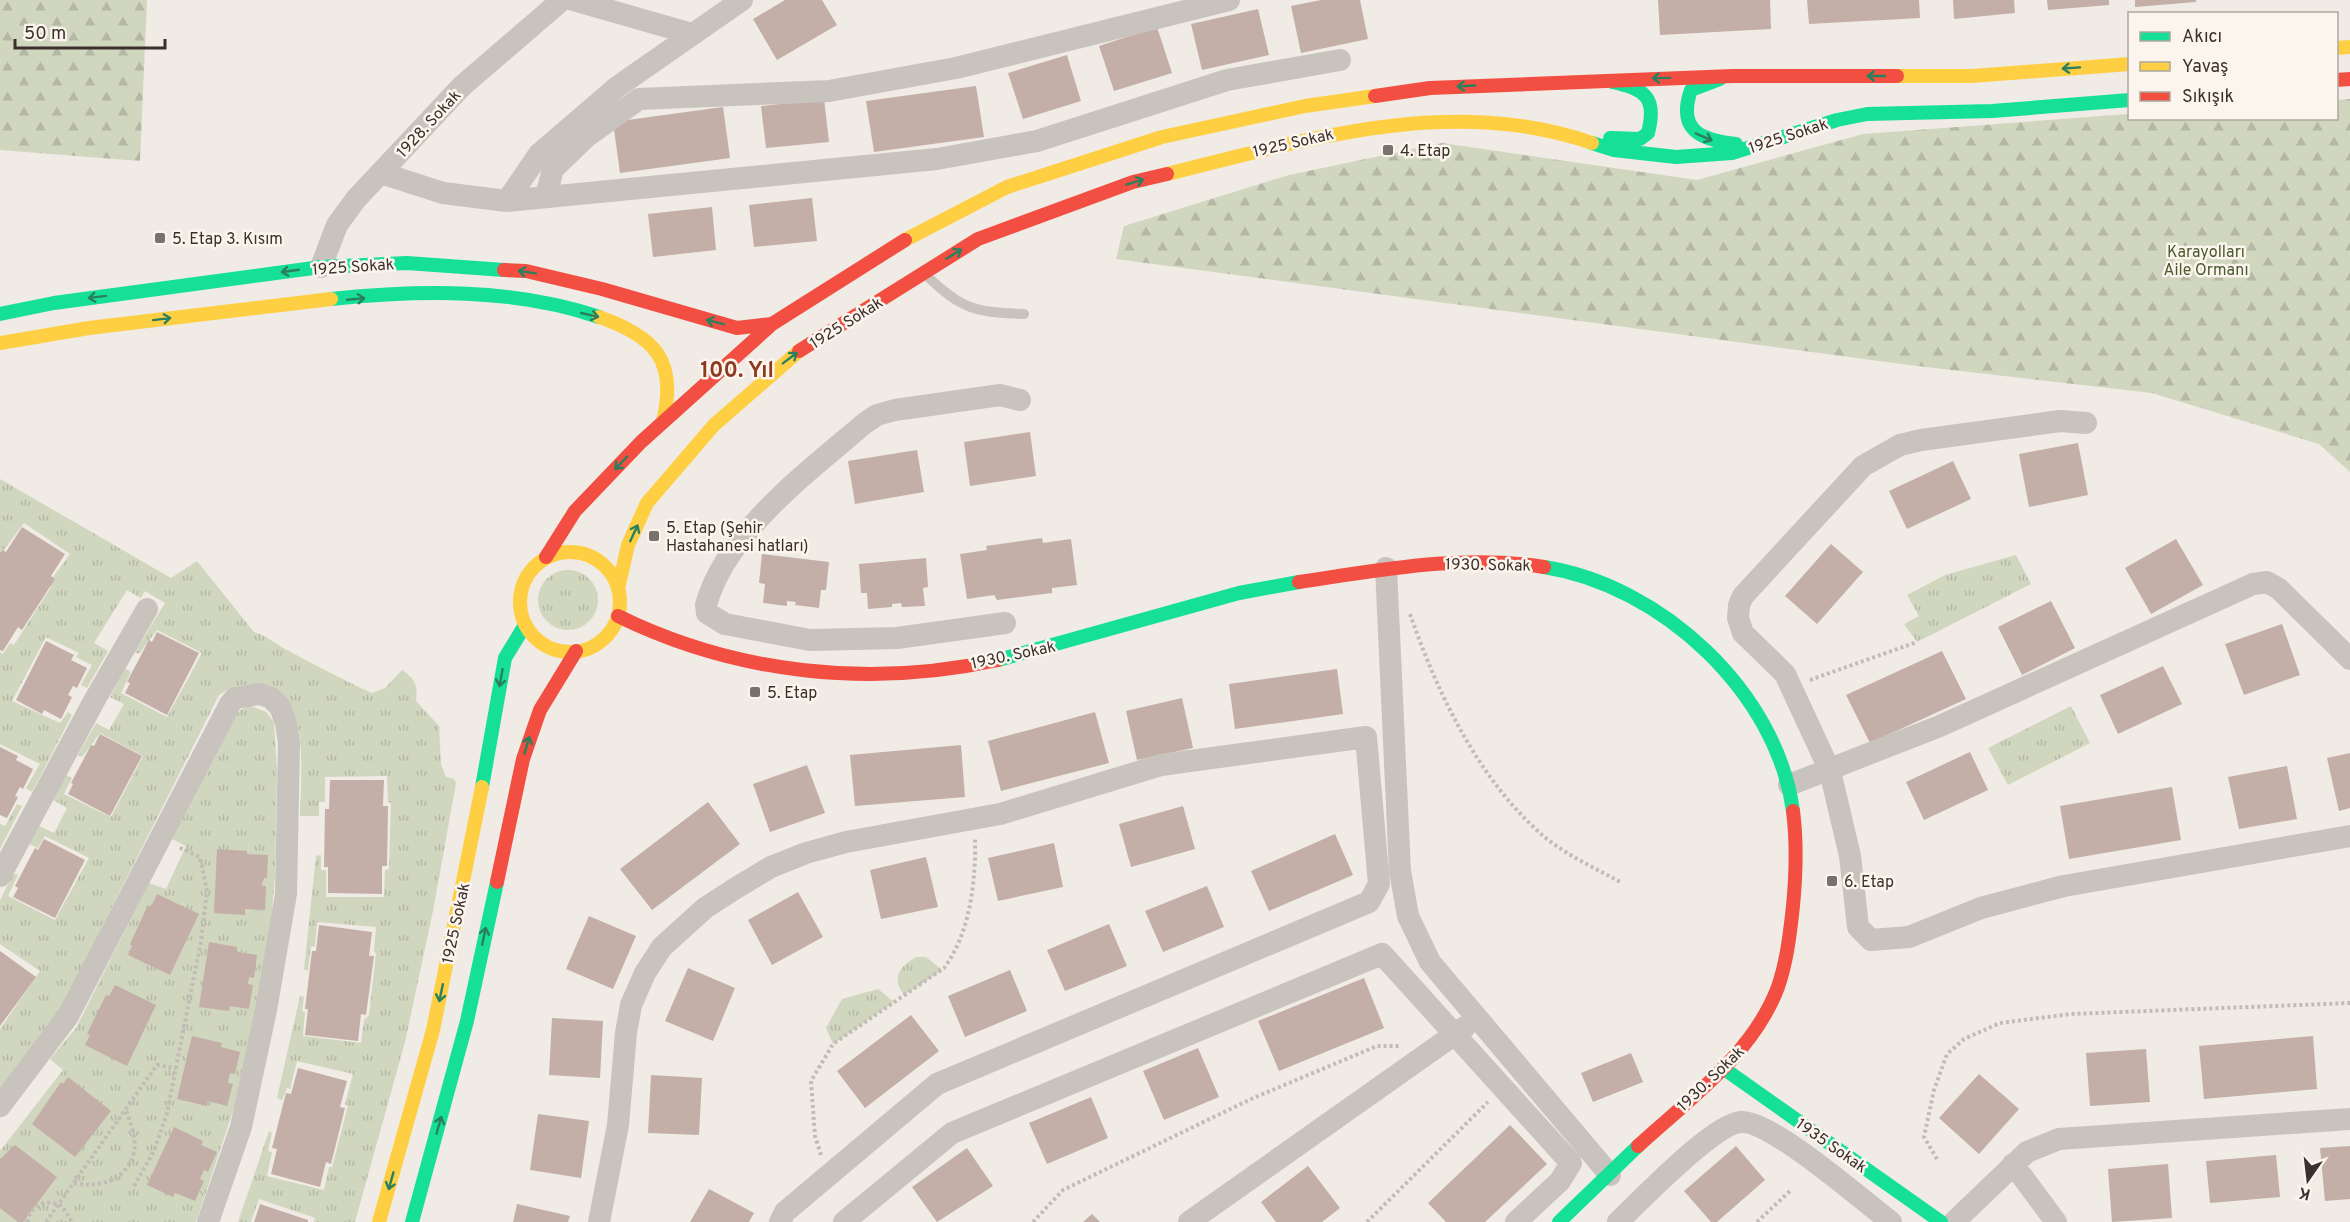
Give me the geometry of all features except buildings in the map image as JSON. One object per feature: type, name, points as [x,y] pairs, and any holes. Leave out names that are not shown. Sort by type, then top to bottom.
[{"type":"main road","name":"1925 Sokak","points":[[546,557],[574,511],[663,421],[772,324],[891,247],[1007,187],[1162,137],[1305,106],[1430,88],[1733,76],[1972,76],[2128,64]]},
{"type":"main road","points":[[1733,76],[1702,84],[1691,90],[1686,108],[1693,132],[1718,143],[1738,144],[1789,135]]},
{"type":"main road","points":[[1562,132],[1640,140],[1648,133],[1653,110],[1650,100],[1632,86],[1600,80]]},
{"type":"main road","name":"1925 Sokak","points":[[618,590],[628,545],[647,503],[714,426],[790,357],[978,239],[1132,182],[1337,132],[1422,123],[1490,121],[1562,132],[1614,150],[1676,157],[1732,153],[1837,120],[1867,114],[1992,111],[2128,100]]},
{"type":"main road","name":"1925 Sokak","points":[[0,314],[54,303],[321,267],[407,263],[526,271],[602,289],[737,328],[772,324]]},
{"type":"main road","name":"1925 Sokak","points":[[0,343],[57,332],[291,304],[399,295],[456,294],[491,297],[540,304],[607,319],[630,328],[654,347],[666,370],[670,395],[663,421]]},
{"type":"main road","points":[[576,552],[590,556],[603,564],[613,576],[618,590],[618,616],[612,629],[602,640],[576,651],[561,651],[547,646],[534,637],[525,626],[520,610],[520,594],[524,579],[533,567],[546,557],[576,552]]},
{"type":"main road","name":"1930. Sokak","points":[[618,616],[680,646],[743,660],[818,671],[898,672],[947,669],[1041,650],[1242,592],[1386,568],[1454,561],[1523,562],[1570,570],[1614,588],[1664,618],[1710,656],[1744,691],[1769,735],[1789,786],[1793,818],[1795,873],[1790,933],[1775,996],[1744,1048],[1559,1222]]},
{"type":"main road","name":"1925 Sokak","points":[[379,1222],[433,1030],[469,858],[505,658],[525,626]]},
{"type":"main road","name":"1925 Sokak","points":[[412,1222],[467,1021],[523,759],[540,710],[576,651]]},
{"type":"main road","name":"1935 Sokak","points":[[1723,1068],[1941,1222]]},
{"type":"street","name":"1928. Sokak","points":[[321,267],[338,225],[356,199],[462,86],[562,0]]},
{"type":"street","points":[[573,0],[692,34]]},
{"type":"street","points":[[507,201],[539,154],[625,81],[742,0]]},
{"type":"street","points":[[546,196],[554,169],[586,137],[639,99],[829,91],[956,68],[1229,0]]},
{"type":"street","points":[[381,173],[443,194],[507,201],[937,159],[1037,141],[1227,81],[1340,60]]},
{"type":"street","points":[[1005,623],[897,638],[810,640],[725,624],[707,613],[706,605],[729,558],[769,508],[877,415],[1000,395],[1020,400]]},
{"type":"street","points":[[2086,423],[2060,421],[1921,440],[1900,445],[1863,466],[1743,596],[1739,605],[1743,633],[1785,674],[1830,771],[1850,856],[1858,927],[1871,940],[1909,937],[1981,908],[2064,886],[2350,836]]},
{"type":"street","points":[[1386,568],[1400,871],[1408,916],[1430,962],[1476,1019],[1610,1174]]},
{"type":"street","points":[[1789,786],[1940,726],[2253,584],[2267,582],[2279,589],[2350,659]]},
{"type":"street","points":[[0,876],[94,701],[147,609]]},
{"type":"street","points":[[897,638],[898,672]]},
{"type":"street","points":[[0,1106],[68,1016],[230,704],[235,698],[245,695],[260,694],[271,698],[284,716],[289,743],[286,894],[266,1010],[241,1127],[208,1222]]},
{"type":"street","points":[[599,1222],[618,1125],[626,1032],[631,1005],[645,973],[662,947],[705,909],[771,867],[846,842],[1000,814],[1161,765],[1394,735]]},
{"type":"street","points":[[780,1222],[785,1212],[937,1084],[1369,902],[1379,884],[1366,737]]},
{"type":"street","points":[[844,1222],[952,1133],[1382,954],[1446,1039],[1503,1088],[1571,1163],[1560,1181],[1516,1222]]},
{"type":"street","points":[[1190,1222],[1476,1019]]},
{"type":"street","points":[[1954,1222],[2027,1152],[2059,1139],[2350,1119]]},
{"type":"street","points":[[1618,1222],[1706,1140],[1738,1122],[1753,1123],[1784,1140],[1891,1222]]},
{"type":"street","points":[[2013,1164],[2056,1222]]},
{"type":"lane","points":[[924,273],[948,296],[964,306],[990,312],[1024,314]]},
{"type":"path","points":[[1407,606],[1427,663],[1454,715],[1505,796],[1546,838],[1567,854],[1622,883]]},
{"type":"path","points":[[1791,687],[1917,642]]},
{"type":"path","points":[[828,1176],[815,1136],[811,1081],[832,1044],[944,968],[958,950],[976,870],[974,818]]},
{"type":"path","points":[[134,1186],[154,1151],[161,1132],[201,941],[207,891],[200,857],[159,837]]},
{"type":"path","points":[[1937,1159],[1924,1137],[1934,1090],[1947,1054],[1964,1039],[2000,1023],[2071,1014],[2350,1003]]},
{"type":"path","points":[[1033,1222],[1063,1190],[1251,1100],[1377,1046],[1446,1039]]},
{"type":"path","points":[[46,1222],[157,1065],[176,1068]]},
{"type":"path","points":[[1367,1222],[1503,1088]]},
{"type":"path","points":[[74,1183],[88,1186],[111,1181],[126,1169],[134,1152],[134,1135],[126,1109]]},
{"type":"path","points":[[1757,1222],[1792,1189]]},
{"type":"path","points":[[27,1222],[30,1213],[41,1203],[59,1204],[68,1211],[72,1222]]},
{"type":"green space","points":[[0,0],[147,0],[140,161],[0,150]]},
{"type":"green space","name":"Karayolları Aile Ormanı","points":[[2350,99],[2350,472],[2319,444],[2152,393],[1909,365],[1116,259],[1124,226],[1289,175],[1442,143],[1697,180],[1863,134],[2128,114],[2128,120],[2338,120],[2338,100]]},
{"type":"green space","points":[[0,479],[171,578],[197,561],[254,632],[361,688],[372,693],[385,688],[402,670],[415,683],[416,701],[439,726],[441,764],[446,777],[454,779],[456,783],[433,911],[405,1042],[355,1222],[314,1222],[315,1218],[259,1199],[251,1222],[238,1222],[269,1131],[272,1133],[268,1151],[272,1152],[267,1176],[324,1190],[329,1167],[332,1167],[348,1106],[345,1104],[353,1074],[297,1061],[290,1089],[287,1088],[282,1100],[277,1098],[300,996],[304,997],[303,1036],[361,1043],[364,1020],[369,1015],[376,953],[374,952],[376,927],[317,922],[315,947],[311,946],[308,971],[304,969],[316,856],[321,855],[321,870],[326,870],[326,897],[384,897],[385,870],[389,869],[391,803],[388,802],[387,776],[325,777],[325,802],[319,802],[319,816],[300,816],[300,737],[288,701],[276,690],[258,685],[247,685],[233,688],[219,695],[59,1012],[0,1089],[0,1029],[40,971],[0,944],[0,901],[13,873],[18,875],[8,896],[55,920],[89,858],[45,836],[38,848],[29,844],[39,826],[54,833],[67,808],[53,800],[66,775],[72,778],[64,794],[111,817],[143,756],[100,733],[82,757],[78,755],[96,723],[109,730],[124,704],[110,697],[125,668],[131,672],[121,693],[167,717],[202,653],[157,630],[139,654],[135,652],[165,603],[145,591],[141,598],[127,590],[94,643],[108,651],[87,688],[81,685],[92,665],[76,657],[79,653],[46,637],[12,701],[60,723],[68,712],[72,715],[32,792],[26,788],[40,764],[0,744],[0,652],[3,654],[10,643],[14,645],[51,587],[48,584],[70,554],[24,523],[0,555]]},
{"type":"green space","points":[[2016,555],[2031,584],[1917,642],[1904,624],[1919,616],[1907,595],[1945,575]]},
{"type":"green space","points":[[562,570],[574,570],[590,578],[596,588],[598,600],[596,612],[590,622],[574,630],[562,630],[546,622],[538,606],[538,594],[546,578]]},
{"type":"green space","points":[[248,705],[266,712],[274,722],[277,770],[275,877],[268,954],[243,1081],[196,1222],[0,1222],[0,1151],[63,1070],[50,1059],[76,1028],[149,883],[166,889],[186,846],[172,839],[234,715]]},
{"type":"green space","points":[[2071,706],[2090,743],[2008,785],[1988,748]]},
{"type":"green space","points":[[17,804],[22,806],[0,849],[0,824],[5,826]]},
{"type":"green space","points":[[916,957],[926,957],[942,970],[904,995],[898,983],[899,973]]},
{"type":"green space","points":[[878,989],[894,1002],[833,1044],[826,1028],[842,999]]},
{"type":"traffic: fast","points":[[1720,79],[1691,90],[1687,115],[1690,124],[1702,136],[1736,144]]},
{"type":"traffic: fast","points":[[1610,138],[1640,139],[1648,133],[1651,111],[1650,103],[1641,92],[1612,82]]},
{"type":"traffic: fast","points":[[1592,143],[1614,150],[1676,157],[1732,153],[1837,120],[1867,114],[1992,111],[2128,100]]},
{"type":"traffic: fast","points":[[0,314],[54,303],[321,267],[407,263],[504,270]]},
{"type":"traffic: fast","points":[[331,299],[432,293],[500,296],[534,301],[599,317]]},
{"type":"traffic: fast","points":[[1544,567],[1588,578],[1630,596],[1670,621],[1706,651],[1738,686],[1764,725],[1783,767],[1793,811]]},
{"type":"traffic: fast","points":[[998,660],[1239,593],[1299,582]]},
{"type":"traffic: fast","points":[[482,787],[505,658],[525,625]]},
{"type":"traffic: fast","points":[[412,1222],[467,1021],[497,882]]},
{"type":"traffic: fast","points":[[1723,1068],[1941,1222]]},
{"type":"traffic: fast","points":[[1559,1222],[1638,1146]]},
{"type":"traffic: slow","points":[[2338,48],[2350,47]]},
{"type":"traffic: slow","points":[[1897,76],[1972,76],[2128,64]]},
{"type":"traffic: slow","points":[[905,240],[1007,187],[1162,137],[1305,106],[1375,96]]},
{"type":"traffic: slow","points":[[1167,174],[1325,136],[1379,127],[1432,122],[1486,122],[1539,129],[1592,143]]},
{"type":"traffic: slow","points":[[0,343],[89,328],[331,299]]},
{"type":"traffic: slow","points":[[599,317],[634,333],[657,353],[664,366],[667,382],[667,400],[663,421]]},
{"type":"traffic: slow","points":[[618,589],[628,545],[647,503],[714,425],[799,351]]},
{"type":"traffic: slow","points":[[570,552],[598,560],[612,574],[620,602],[612,630],[598,644],[570,652],[542,644],[528,630],[520,602],[528,574],[542,560],[570,552]]},
{"type":"traffic: slow","points":[[379,1222],[433,1030],[482,787]]},
{"type":"traffic: jam","points":[[1375,96],[1430,88],[1733,76],[1897,76]]},
{"type":"traffic: jam","points":[[2338,80],[2350,79]]},
{"type":"traffic: jam","points":[[799,351],[978,239],[1133,182],[1167,174]]},
{"type":"traffic: jam","points":[[546,557],[575,511],[641,442],[772,324],[905,240]]},
{"type":"traffic: jam","points":[[504,270],[526,271],[602,289],[737,328],[772,324]]},
{"type":"traffic: jam","points":[[1299,582],[1452,563],[1513,563],[1544,567]]},
{"type":"traffic: jam","points":[[618,616],[663,636],[709,651],[756,663],[804,670],[853,674],[901,673],[950,669],[998,660]]},
{"type":"traffic: jam","points":[[497,882],[523,759],[540,710],[576,651]]},
{"type":"traffic: jam","points":[[1638,1146],[1718,1074],[1753,1034],[1767,1011],[1781,977],[1791,926],[1796,858],[1793,811]]},
{"type":"place","name":"4. Etap","points":[[1388,150]]},
{"type":"place","name":"5. Etap 3. Kısım","points":[[160,238]]},
{"type":"place","name":"5. Etap (Şehir Hastahanesi hatları)","points":[[654,536]]},
{"type":"place","name":"5. Etap","points":[[755,692]]},
{"type":"place","name":"6. Etap","points":[[1832,881]]},
{"type":"district","name":"100. Yıl","points":[[737,369]]}]
